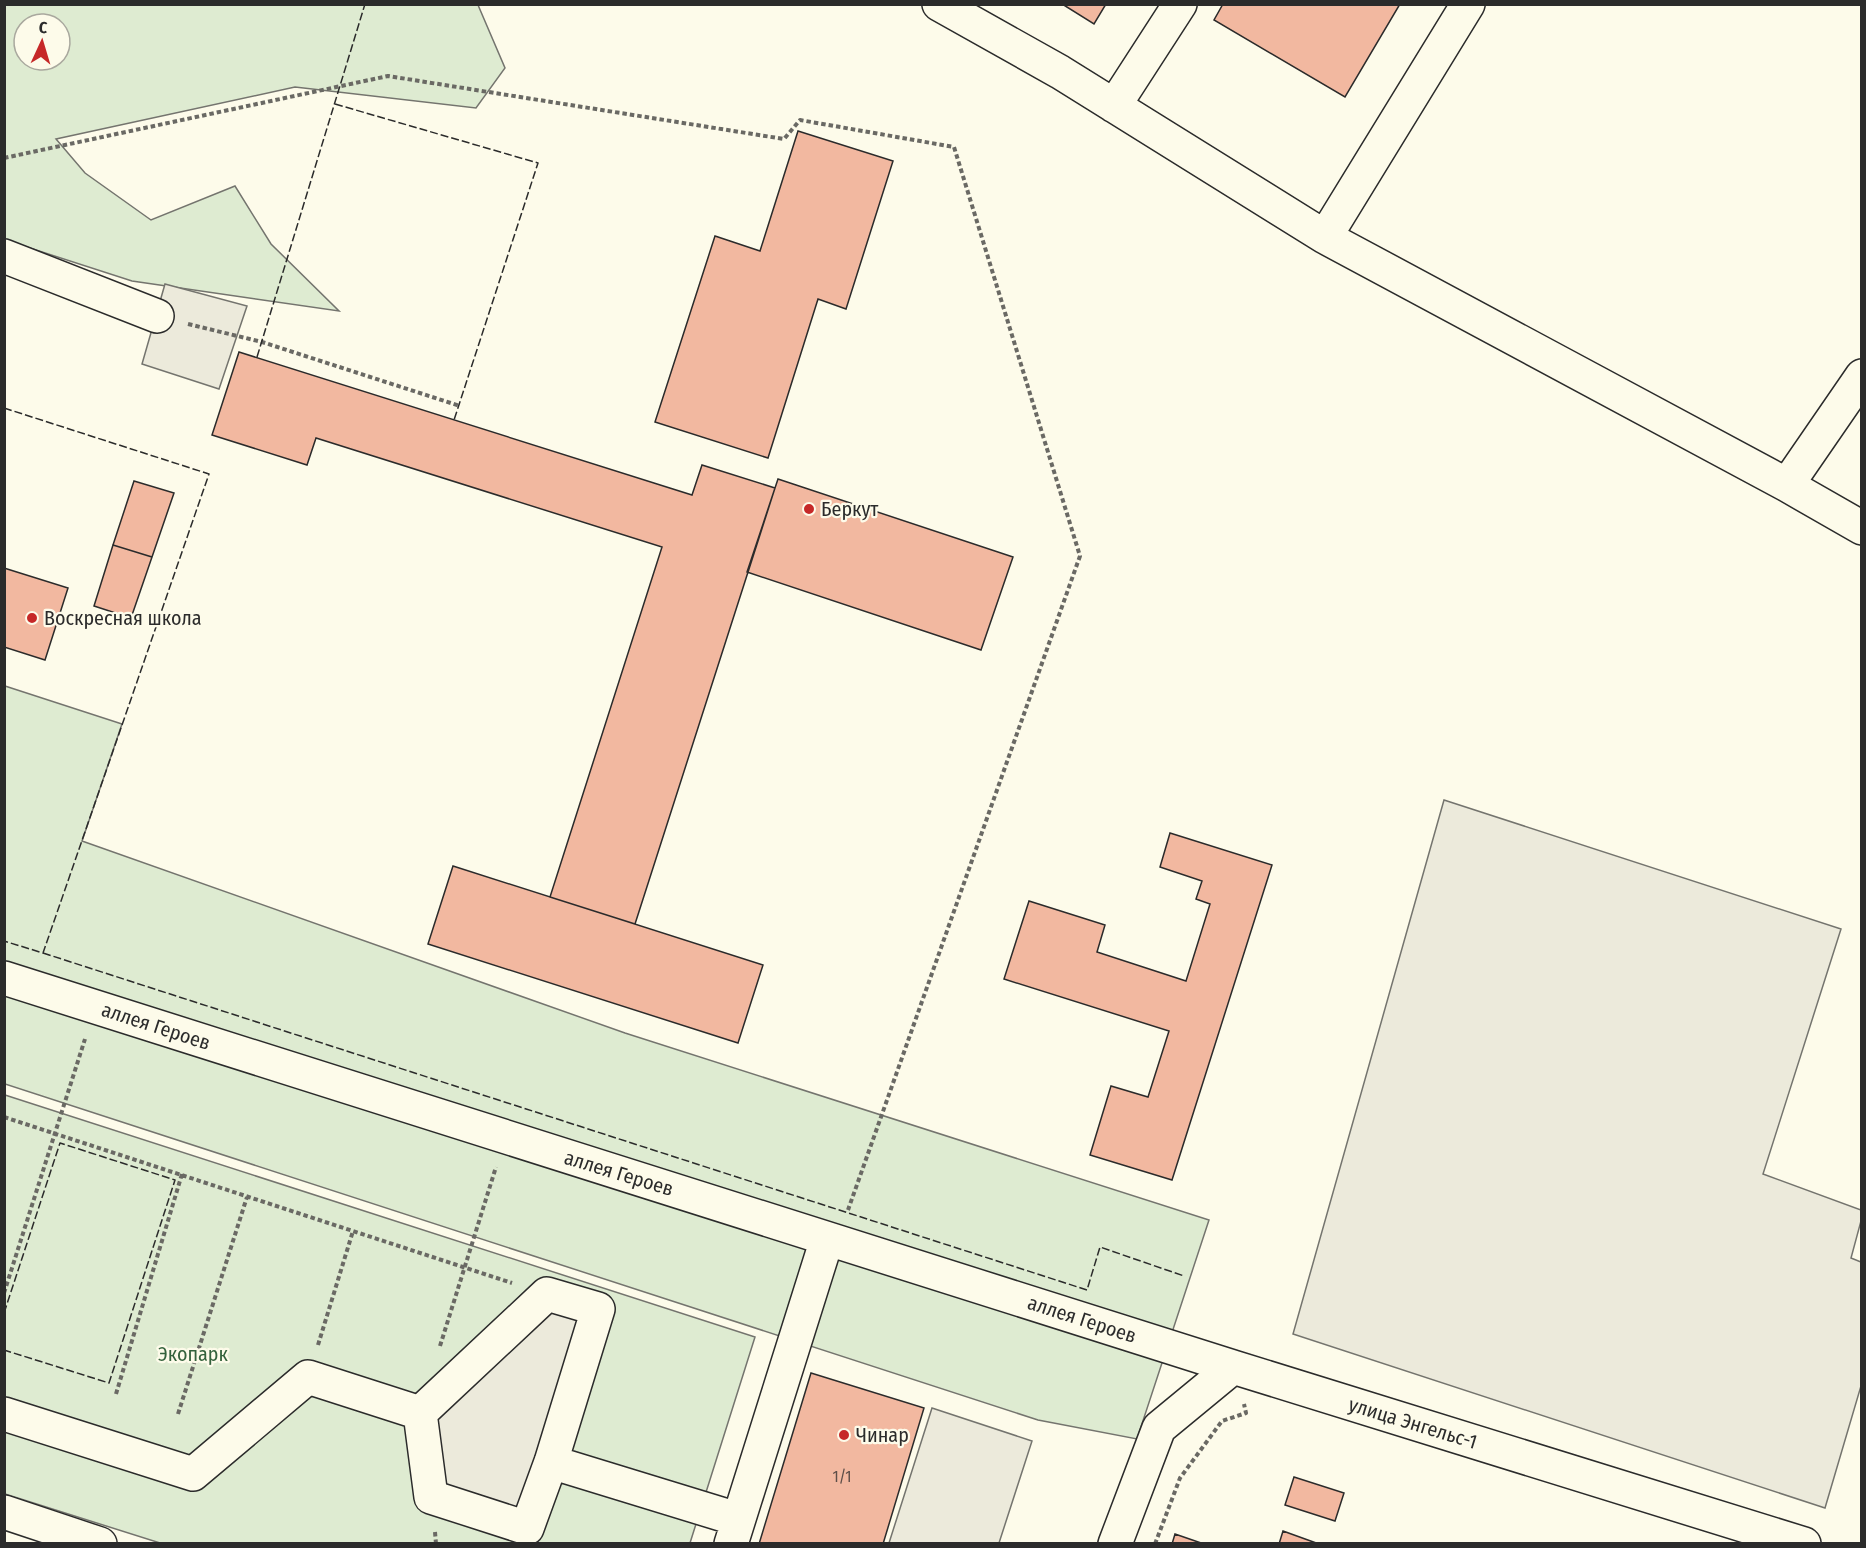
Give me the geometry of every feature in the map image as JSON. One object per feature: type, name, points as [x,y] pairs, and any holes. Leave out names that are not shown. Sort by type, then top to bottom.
[{"type":"street","points":[[939,4],[1060,72],[1325,237],[1787,485],[1862,528]]},
{"type":"street","points":[[1114,106],[1180,4]]},
{"type":"street","points":[[1325,237],[1468,4]]},
{"type":"street","points":[[4,256],[157,316]]},
{"type":"street","points":[[1787,485],[1862,376]]},
{"type":"street","name":"аллея Героев","points":[[4,978],[506,1138],[836,1229],[1233,1367]]},
{"type":"street","points":[[551,1462],[728,1529],[836,1229]]},
{"type":"street","points":[[547,1294],[598,1309],[551,1462],[527,1528],[431,1497],[420,1413],[547,1294]]},
{"type":"street","points":[[1115,1544],[1159,1428],[1233,1367]]},
{"type":"street","name":"улица Энгельс-1","points":[[1233,1367],[1804,1544]]},
{"type":"street","points":[[4,1414],[193,1474],[308,1377],[420,1413]]},
{"type":"street","points":[[4,1512],[100,1544]]},
{"type":"path","points":[[4,158],[388,76],[784,139],[800,120],[954,147],[1080,556],[836,1229]]},
{"type":"path","points":[[157,316],[262,342],[460,406]]},
{"type":"path","points":[[4,1293],[95,1007]]},
{"type":"path","points":[[4,1117],[547,1294]]},
{"type":"path","points":[[437,1357],[506,1138]]},
{"type":"path","points":[[116,1394],[182,1174]]},
{"type":"path","points":[[178,1414],[247,1197]]},
{"type":"path","points":[[308,1377],[353,1231]]},
{"type":"path","points":[[1155,1544],[1180,1478],[1222,1421],[1246,1413],[1233,1367]]},
{"type":"green space","points":[[5,5],[478,5],[505,68],[476,108],[295,87],[56,139],[85,173],[151,220],[235,186],[271,244],[339,311],[132,281],[5,240]]},
{"type":"green space","points":[[5,686],[122,724],[82,841],[625,1033],[1209,1220],[1137,1439],[1038,1420],[5,1084]]},
{"type":"green space","name":"Экопарк","points":[[5,1095],[755,1337],[690,1543],[160,1543],[5,1494]]},
{"type":"shaded area","points":[[165,284],[247,306],[219,389],[142,364]]},
{"type":"shaded area","points":[[1444,800],[1841,929],[1763,1174],[1861,1210],[1861,1221],[1851,1258],[1861,1262],[1861,1386],[1825,1508],[1293,1334]]},
{"type":"shaded area","points":[[547,1294],[598,1309],[527,1528],[431,1497],[420,1413]]},
{"type":"shaded area","points":[[932,1408],[1032,1441],[999,1543],[889,1543]]},
{"type":"building","points":[[1062,4],[1106,4],[1094,24]]},
{"type":"building","points":[[1223,4],[1400,4],[1345,97],[1214,20]]},
{"type":"building","points":[[798,131],[893,161],[846,309],[818,299],[768,458],[655,422],[715,236],[760,251]]},
{"type":"building","points":[[239,352],[692,495],[702,465],[775,488],[635,924],[550,897],[662,547],[316,438],[307,465],[212,435]]},
{"type":"building","points":[[778,479],[1013,557],[981,650],[747,572]]},
{"type":"building","points":[[134,481],[174,493],[152,557],[113,545]]},
{"type":"building","points":[[113,545],[152,557],[131,618],[94,606]]},
{"type":"building","name":"Воскресная школа","points":[[4,568],[68,588],[45,660],[4,647]]},
{"type":"building","points":[[1170,833],[1272,865],[1172,1180],[1090,1155],[1111,1086],[1148,1097],[1169,1031],[1004,979],[1029,901],[1105,925],[1097,952],[1186,981],[1210,904],[1196,899],[1202,881],[1160,867]]},
{"type":"building","points":[[453,866],[763,965],[738,1043],[428,944]]},
{"type":"building","points":[[811,1373],[924,1408],[883,1544],[759,1544]]},
{"type":"building","points":[[1294,1477],[1344,1493],[1335,1521],[1285,1505]]},
{"type":"building","points":[[1283,1531],[1319,1544],[1279,1544]]},
{"type":"building","points":[[1175,1534],[1204,1544],[1172,1544]]},
{"type":"fence","points":[[257,357],[365,4]]},
{"type":"fence","points":[[335,104],[538,163],[454,420]]},
{"type":"fence","points":[[4,408],[209,474],[43,953],[4,941]]},
{"type":"fence","points":[[43,953],[1087,1290],[1100,1247],[1184,1276]]},
{"type":"fence","points":[[4,1313],[60,1143],[175,1180],[109,1383],[4,1350]]},
{"type":"place","name":"Беркут","points":[[809,509]]},
{"type":"place","name":"Воскресная школа","points":[[32,618]]},
{"type":"place","name":"Чинар","points":[[844,1435]]}]
